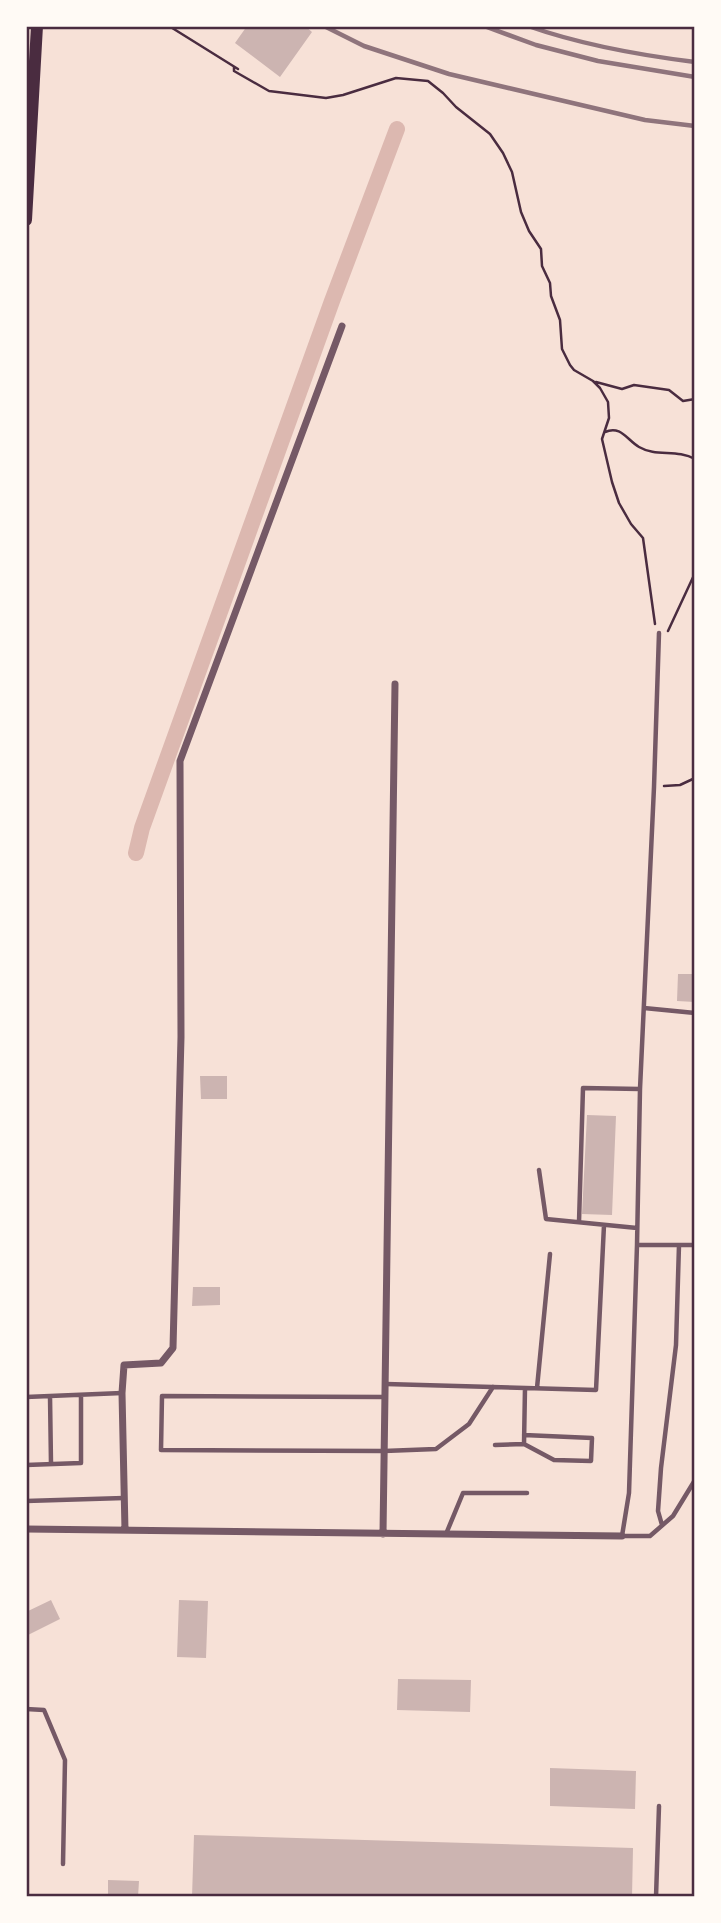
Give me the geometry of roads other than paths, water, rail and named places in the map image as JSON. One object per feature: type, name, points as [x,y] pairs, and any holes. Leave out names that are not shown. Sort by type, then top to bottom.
[{"type":"main road","points":[[26,220],[37,26]]},
{"type":"street","points":[[125,1530],[122,1393],[124,1365],[161,1363],[173,1348],[181,1037],[180,761],[342,326]]},
{"type":"street","points":[[383,1534],[395,684]]},
{"type":"street","points":[[26,1529],[622,1536]]},
{"type":"lane","points":[[26,72],[35,61]]},
{"type":"lane","points":[[659,633],[640,1089],[629,1493],[622,1536],[650,1536],[673,1516],[695,1480]]},
{"type":"lane","points":[[644,1008],[695,1013]]},
{"type":"lane","points":[[579,1222],[583,1088],[640,1089]]},
{"type":"lane","points":[[539,1170],[546,1219],[637,1228]]},
{"type":"lane","points":[[386,1384],[596,1390],[604,1225]]},
{"type":"lane","points":[[637,1245],[695,1245]]},
{"type":"lane","points":[[663,1525],[658,1511],[676,1345],[679,1245]]},
{"type":"lane","points":[[537,1388],[550,1254]]},
{"type":"lane","points":[[385,1397],[162,1396],[161,1450],[436,1449],[469,1424],[493,1387]]},
{"type":"lane","points":[[524,1444],[525,1388]]},
{"type":"lane","points":[[26,1397],[122,1393]]},
{"type":"lane","points":[[26,1465],[81,1463],[81,1395]]},
{"type":"lane","points":[[50,1396],[51,1464]]},
{"type":"lane","points":[[495,1445],[524,1444],[554,1460],[591,1461],[592,1438],[524,1435]]},
{"type":"lane","points":[[446,1534],[463,1493],[527,1493]]},
{"type":"lane","points":[[26,1501],[124,1497]]},
{"type":"lane","points":[[26,1709],[44,1710],[65,1760],[63,1864]]},
{"type":"lane","points":[[656,1897],[659,1805]]},
{"type":"waterway","points":[[136,853],[142,828],[332,301],[397,129]]},
{"type":"railway","points":[[324,26],[364,46],[449,74],[645,120],[695,126]]},
{"type":"railway","points":[[484,26],[536,45],[598,61],[695,77]]},
{"type":"railway","points":[[528,26],[610,48],[695,62]]}]
